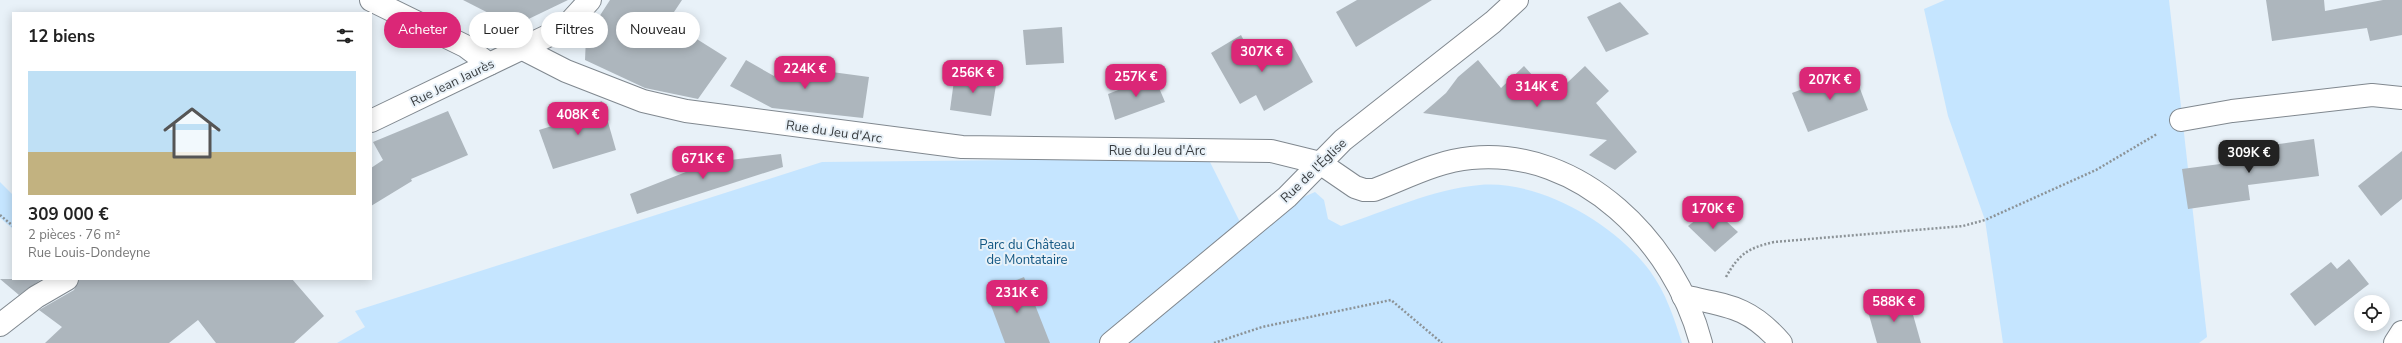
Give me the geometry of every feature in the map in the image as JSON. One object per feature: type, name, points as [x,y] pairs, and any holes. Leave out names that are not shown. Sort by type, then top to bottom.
[{"type":"street","points":[[371,0],[464,46],[489,64]]},
{"type":"street","name":"Rue Jean Jaurès","points":[[372,121],[558,31],[570,22],[590,0]]},
{"type":"street","name":"Rue de l'Église","points":[[1111,343],[1286,197],[1354,131],[1487,26],[1517,0]]},
{"type":"street","name":"Rue du Jeu d'Arc","points":[[523,49],[566,71],[637,99],[686,111],[955,146],[1271,151],[1320,163],[1355,187],[1364,190],[1374,190],[1431,167],[1471,158],[1511,159],[1550,168],[1584,185],[1615,207],[1667,265],[1683,296],[1701,343]]},
{"type":"street","points":[[2181,120],[2232,111],[2372,95],[2402,98]]},
{"type":"street","points":[[0,325],[30,302],[65,280]]},
{"type":"street","points":[[1683,296],[1734,308],[1760,321],[1781,343]]},
{"type":"street","points":[[2395,343],[2402,332]]},
{"type":"path","points":[[1716,303],[1726,277],[1736,259],[1754,247],[1774,242],[1963,226],[1985,220],[2096,170],[2181,120]]},
{"type":"path","points":[[0,215],[12,225]]},
{"type":"path","points":[[1214,343],[1262,327],[1392,300],[1442,343]]},
{"type":"green space","points":[[1945,0],[2169,0],[2207,337],[2199,343],[2003,343],[1985,220],[1948,116],[1924,9]]},
{"type":"green space","name":"Parc du Château de Montataire","points":[[1208,158],[1241,224],[1315,192],[1324,200],[1328,219],[1341,226],[1410,201],[1462,187],[1503,185],[1527,190],[1551,198],[1575,208],[1597,222],[1617,237],[1635,254],[1650,271],[1661,288],[1673,315],[1682,343],[337,343],[365,327],[355,311],[822,162]]},
{"type":"green space","points":[[0,182],[12,194],[12,228],[0,218]]},
{"type":"building","points":[[463,0],[568,0],[533,17],[533,12],[487,12]]},
{"type":"building","points":[[610,0],[682,0],[674,12],[616,12],[616,48],[700,48],[700,41],[727,58],[698,99],[645,88],[585,60],[586,48],[608,48],[608,12],[602,12]]},
{"type":"building","points":[[1357,0],[1432,0],[1356,47],[1336,12]]},
{"type":"building","points":[[2266,0],[2324,0],[2325,11],[2383,0],[2402,0],[2402,35],[2370,41],[2367,28],[2272,41]]},
{"type":"building","points":[[1620,2],[1649,34],[1606,52],[1587,17]]},
{"type":"building","points":[[1062,27],[1064,63],[1026,65],[1023,30]]},
{"type":"building","points":[[1241,35],[1255,62],[1291,42],[1313,82],[1264,111],[1256,95],[1240,104],[1211,53]]},
{"type":"building","points":[[746,60],[774,76],[780,65],[869,77],[863,118],[772,108],[730,86]]},
{"type":"building","points":[[1478,60],[1501,88],[1524,66],[1552,97],[1585,66],[1609,91],[1596,103],[1637,152],[1615,170],[1589,155],[1607,140],[1423,113],[1446,93],[1458,77]]},
{"type":"building","points":[[1853,70],[1868,110],[1808,132],[1792,93]]},
{"type":"building","points":[[955,73],[997,79],[991,116],[950,110]]},
{"type":"building","points":[[1154,76],[1165,102],[1115,120],[1108,94]]},
{"type":"building","points":[[602,101],[616,150],[553,169],[539,130],[555,125],[553,119]]},
{"type":"building","points":[[448,111],[468,155],[411,179],[412,181],[372,205],[372,167],[383,160],[373,142]]},
{"type":"building","points":[[2314,139],[2319,176],[2248,185],[2250,200],[2188,209],[2182,169],[2266,158],[2265,146]]},
{"type":"building","points":[[2402,151],[2402,199],[2381,216],[2358,186]]},
{"type":"building","points":[[781,154],[783,167],[637,214],[630,194],[729,155],[730,160]]},
{"type":"building","points":[[1712,208],[1738,232],[1715,252],[1688,226]]},
{"type":"building","points":[[2349,259],[2369,284],[2315,326],[2290,294],[2331,262],[2337,269]]},
{"type":"building","points":[[1024,277],[1050,343],[1005,343],[986,292]]},
{"type":"building","points":[[0,279],[41,280],[19,295]]},
{"type":"building","points":[[79,280],[293,280],[324,316],[294,343],[216,343],[198,320],[169,343],[45,343],[62,327],[39,310],[74,290]]},
{"type":"building","points":[[1908,297],[1921,343],[1877,343],[1867,308]]}]
